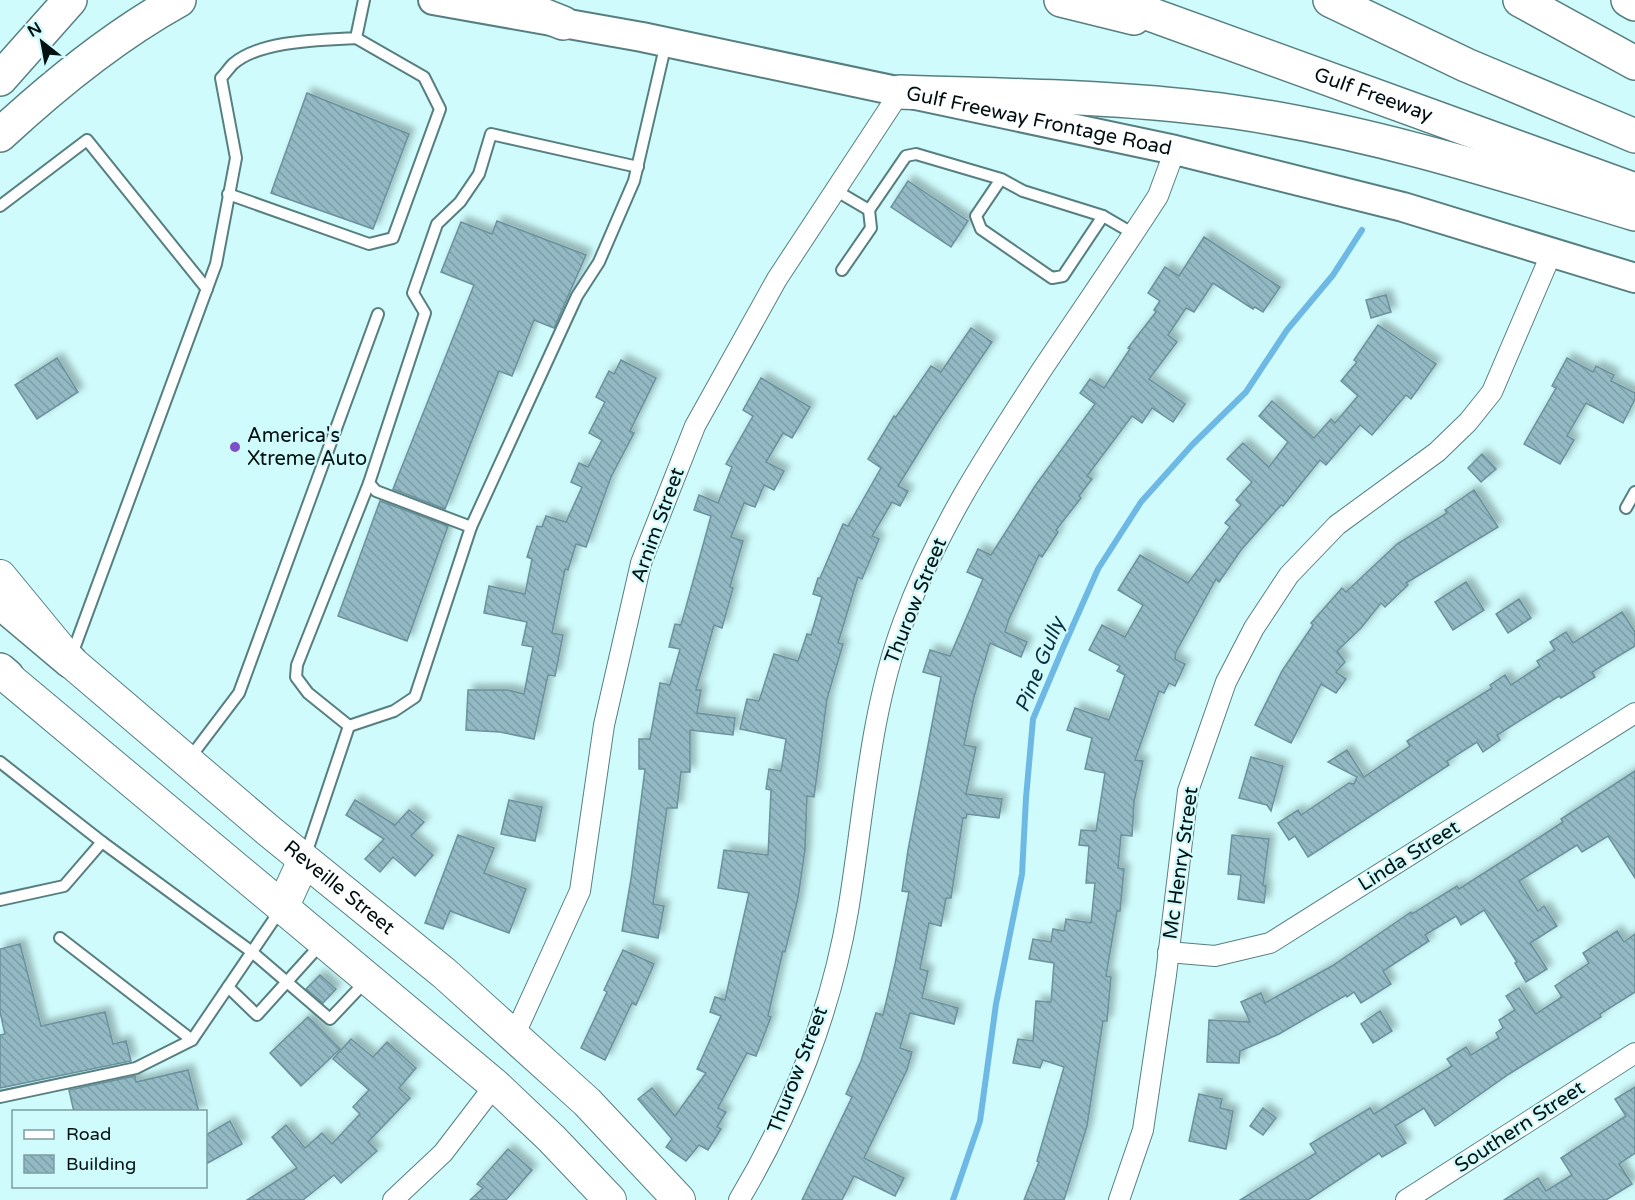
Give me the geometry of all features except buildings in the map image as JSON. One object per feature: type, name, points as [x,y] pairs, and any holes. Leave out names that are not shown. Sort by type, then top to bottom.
[{"type":"highway","points":[[0,79],[70,0]]},
{"type":"highway","points":[[0,135],[71,73],[117,38],[179,0]]},
{"type":"highway","points":[[505,0],[563,23]]},
{"type":"highway","points":[[1061,0],[1202,34]]},
{"type":"highway","name":"Gulf Freeway","points":[[1111,0],[1635,190]]},
{"type":"highway","points":[[1330,0],[1466,65],[1635,136]]},
{"type":"highway","points":[[1520,0],[1635,63]]},
{"type":"highway","points":[[900,92],[1165,104],[1302,123],[1450,158],[1635,214]]},
{"type":"highway","points":[[0,602],[70,660]]},
{"type":"main road","name":"Gulf Freeway Frontage Road","points":[[433,0],[666,42],[1175,150],[1403,207],[1635,278]]},
{"type":"main road","name":"Reveille Street","points":[[0,576],[70,660],[304,860],[444,973],[586,1102],[678,1200]]},
{"type":"main road","points":[[2,672],[495,1085],[610,1200]]},
{"type":"main road","points":[[282,908],[304,860]]},
{"type":"street","name":"Arnim Street","points":[[514,1036],[580,891],[604,725],[641,563],[695,426],[777,279],[900,92]]},
{"type":"street","name":"Thurow Street","points":[[739,1200],[757,1169],[798,1079],[828,992],[848,914],[885,681],[916,588],[976,468],[1158,196],[1175,150]]},
{"type":"street","name":"Mc Henry Street","points":[[1119,1200],[1143,1130],[1188,791],[1226,682],[1254,628],[1289,575],[1337,525],[1437,452],[1468,422],[1492,392],[1552,252]]},
{"type":"street","name":"Linda Street","points":[[1168,952],[1215,956],[1270,943],[1635,713]]},
{"type":"street","name":"Southern Street","points":[[1406,1200],[1635,1053]]},
{"type":"street","points":[[393,1200],[443,1153],[495,1085]]},
{"type":"lane","points":[[356,38],[364,0]]},
{"type":"lane","points":[[70,660],[216,264],[228,194],[236,158],[221,78],[233,63],[252,52],[309,40],[356,38],[424,77],[440,109],[393,238],[369,244],[228,194]]},
{"type":"lane","points":[[349,726],[394,711],[415,697],[471,527],[577,296],[599,262],[634,181],[666,42]]},
{"type":"lane","points":[[349,726],[308,693],[296,677],[297,665],[369,483],[425,313],[414,293],[437,224],[460,202],[479,174],[491,134],[638,167]]},
{"type":"lane","points":[[0,206],[87,140],[207,289]]},
{"type":"lane","points":[[842,270],[871,228],[869,210],[906,156],[910,154],[1001,179],[1023,191],[1103,216],[1134,234]]},
{"type":"lane","points":[[1001,179],[975,216],[977,223],[981,229],[1053,278],[1063,276],[1103,216]]},
{"type":"lane","points":[[835,190],[869,210]]},
{"type":"lane","points":[[187,762],[239,693],[378,314]]},
{"type":"lane","points":[[369,483],[376,491],[471,527]]},
{"type":"lane","points":[[1626,508],[1635,492]]},
{"type":"lane","points":[[304,860],[318,812],[349,726]]},
{"type":"lane","points":[[0,762],[102,842],[252,952],[330,1019],[368,979]]},
{"type":"lane","points":[[0,900],[64,886],[102,842]]},
{"type":"lane","points":[[0,1097],[136,1068],[192,1040],[282,908]]},
{"type":"lane","points":[[60,938],[192,1040]]},
{"type":"lane","points":[[228,987],[257,1014],[323,942]]},
{"type":"waterway","name":"Pine Gully","points":[[953,1200],[980,1121],[996,1004],[1022,874],[1033,719],[1098,569],[1141,502],[1192,445],[1246,392],[1287,330],[1333,275],[1362,230]]},
{"type":"place","name":"America's Xtreme Auto","points":[[235,447]]}]
